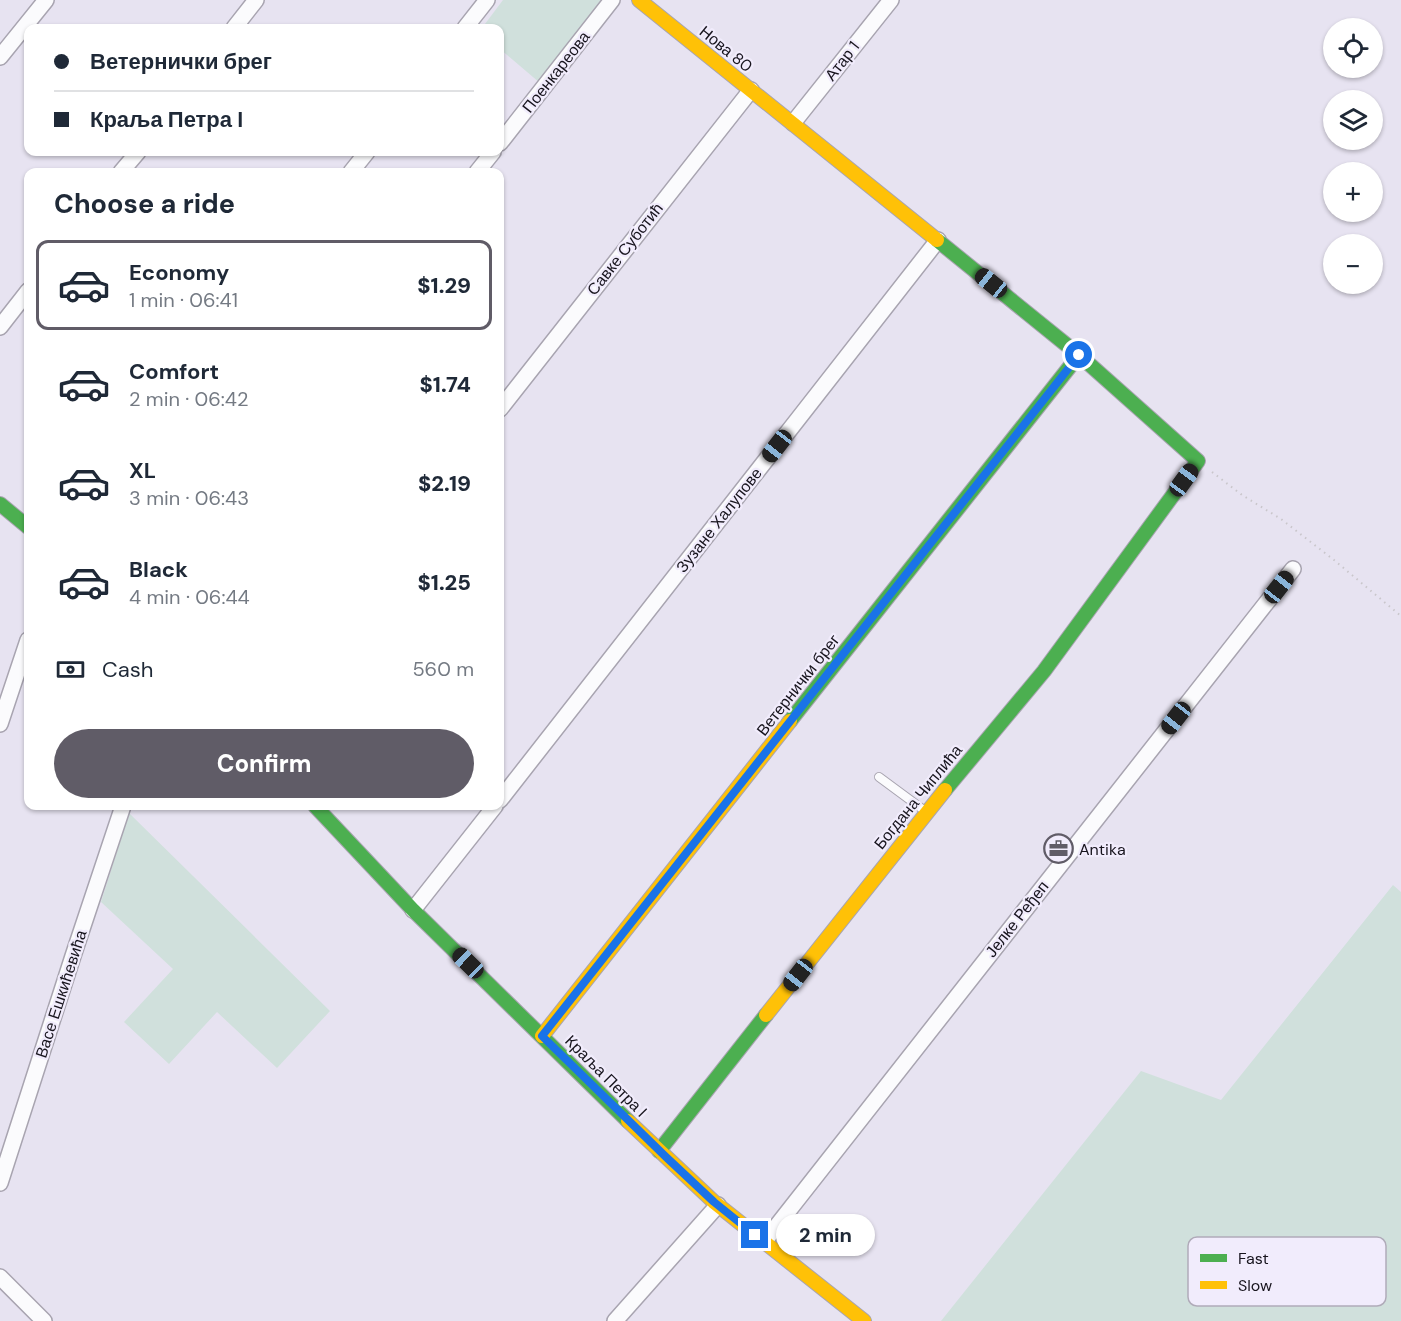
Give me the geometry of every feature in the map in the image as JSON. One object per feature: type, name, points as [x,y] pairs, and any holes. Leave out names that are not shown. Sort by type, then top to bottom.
[{"type":"street","points":[[27,24],[46,0]]},
{"type":"street","points":[[237,24],[256,0]]},
{"type":"street","points":[[468,24],[487,0]]},
{"type":"street","name":"Поенкареова","points":[[504,138],[612,0]]},
{"type":"street","name":"Нова 80","points":[[639,0],[1079,355],[1198,461]]},
{"type":"street","name":"Атар 1","points":[[793,123],[891,0]]},
{"type":"street","points":[[0,57],[24,27]]},
{"type":"street","name":"Савке Суботић","points":[[504,404],[751,90]]},
{"type":"street","points":[[124,168],[135,156]]},
{"type":"street","points":[[354,168],[364,156]]},
{"type":"street","points":[[480,168],[490,156]]},
{"type":"street","name":"Зузане Халупове","points":[[504,795],[938,240]]},
{"type":"street","points":[[0,327],[24,296]]},
{"type":"street","name":"Ветернички брег","points":[[542,1036],[1079,355]]},
{"type":"street","name":"Богдана Чиплића","points":[[659,1151],[926,812],[1044,671],[1198,461]]},
{"type":"street","points":[[0,504],[24,524]]},
{"type":"street","name":"Јелке Ређеп","points":[[759,1238],[1293,569]]},
{"type":"street","points":[[0,724],[24,652]]},
{"type":"street","name":"Васе Ешкићевића","points":[[0,1183],[122,810]]},
{"type":"street","name":"Краља Петра I","points":[[319,810],[413,910],[659,1151],[718,1205],[864,1321]]},
{"type":"street","points":[[413,910],[492,810]]},
{"type":"street","points":[[615,1321],[718,1205]]},
{"type":"street","points":[[0,1277],[44,1321]]},
{"type":"lane","points":[[879,777],[926,812]]},
{"type":"path","points":[[1198,461],[1242,495],[1281,519],[1401,616]]},
{"type":"shaded area","points":[[503,0],[604,0],[540,83],[504,52],[504,24],[485,24]]},
{"type":"shaded area","points":[[129,813],[330,1011],[277,1068],[217,1012],[169,1064],[124,1022],[173,969],[101,902]]},
{"type":"shaded area","points":[[1393,885],[1401,892],[1401,1321],[941,1321],[1141,1071],[1221,1100]]},
{"type":"traffic: fast","points":[[937,240],[1079,355],[1198,461],[1044,671],[945,790]]},
{"type":"traffic: fast","points":[[790,721],[1079,355]]},
{"type":"traffic: fast","points":[[0,504],[24,524]]},
{"type":"traffic: fast","points":[[319,810],[413,910],[628,1121]]},
{"type":"traffic: fast","points":[[659,1151],[766,1015]]},
{"type":"traffic: slow","points":[[639,0],[937,240]]},
{"type":"traffic: slow","points":[[542,1036],[790,721]]},
{"type":"traffic: slow","points":[[766,1015],[945,790]]},
{"type":"traffic: slow","points":[[628,1121],[714,1202],[864,1321]]},
{"type":"place","name":"Antika","points":[[1058,849]]},
{"type":"route","points":[[755,1235],[714,1202],[542,1036],[1079,355]]}]
